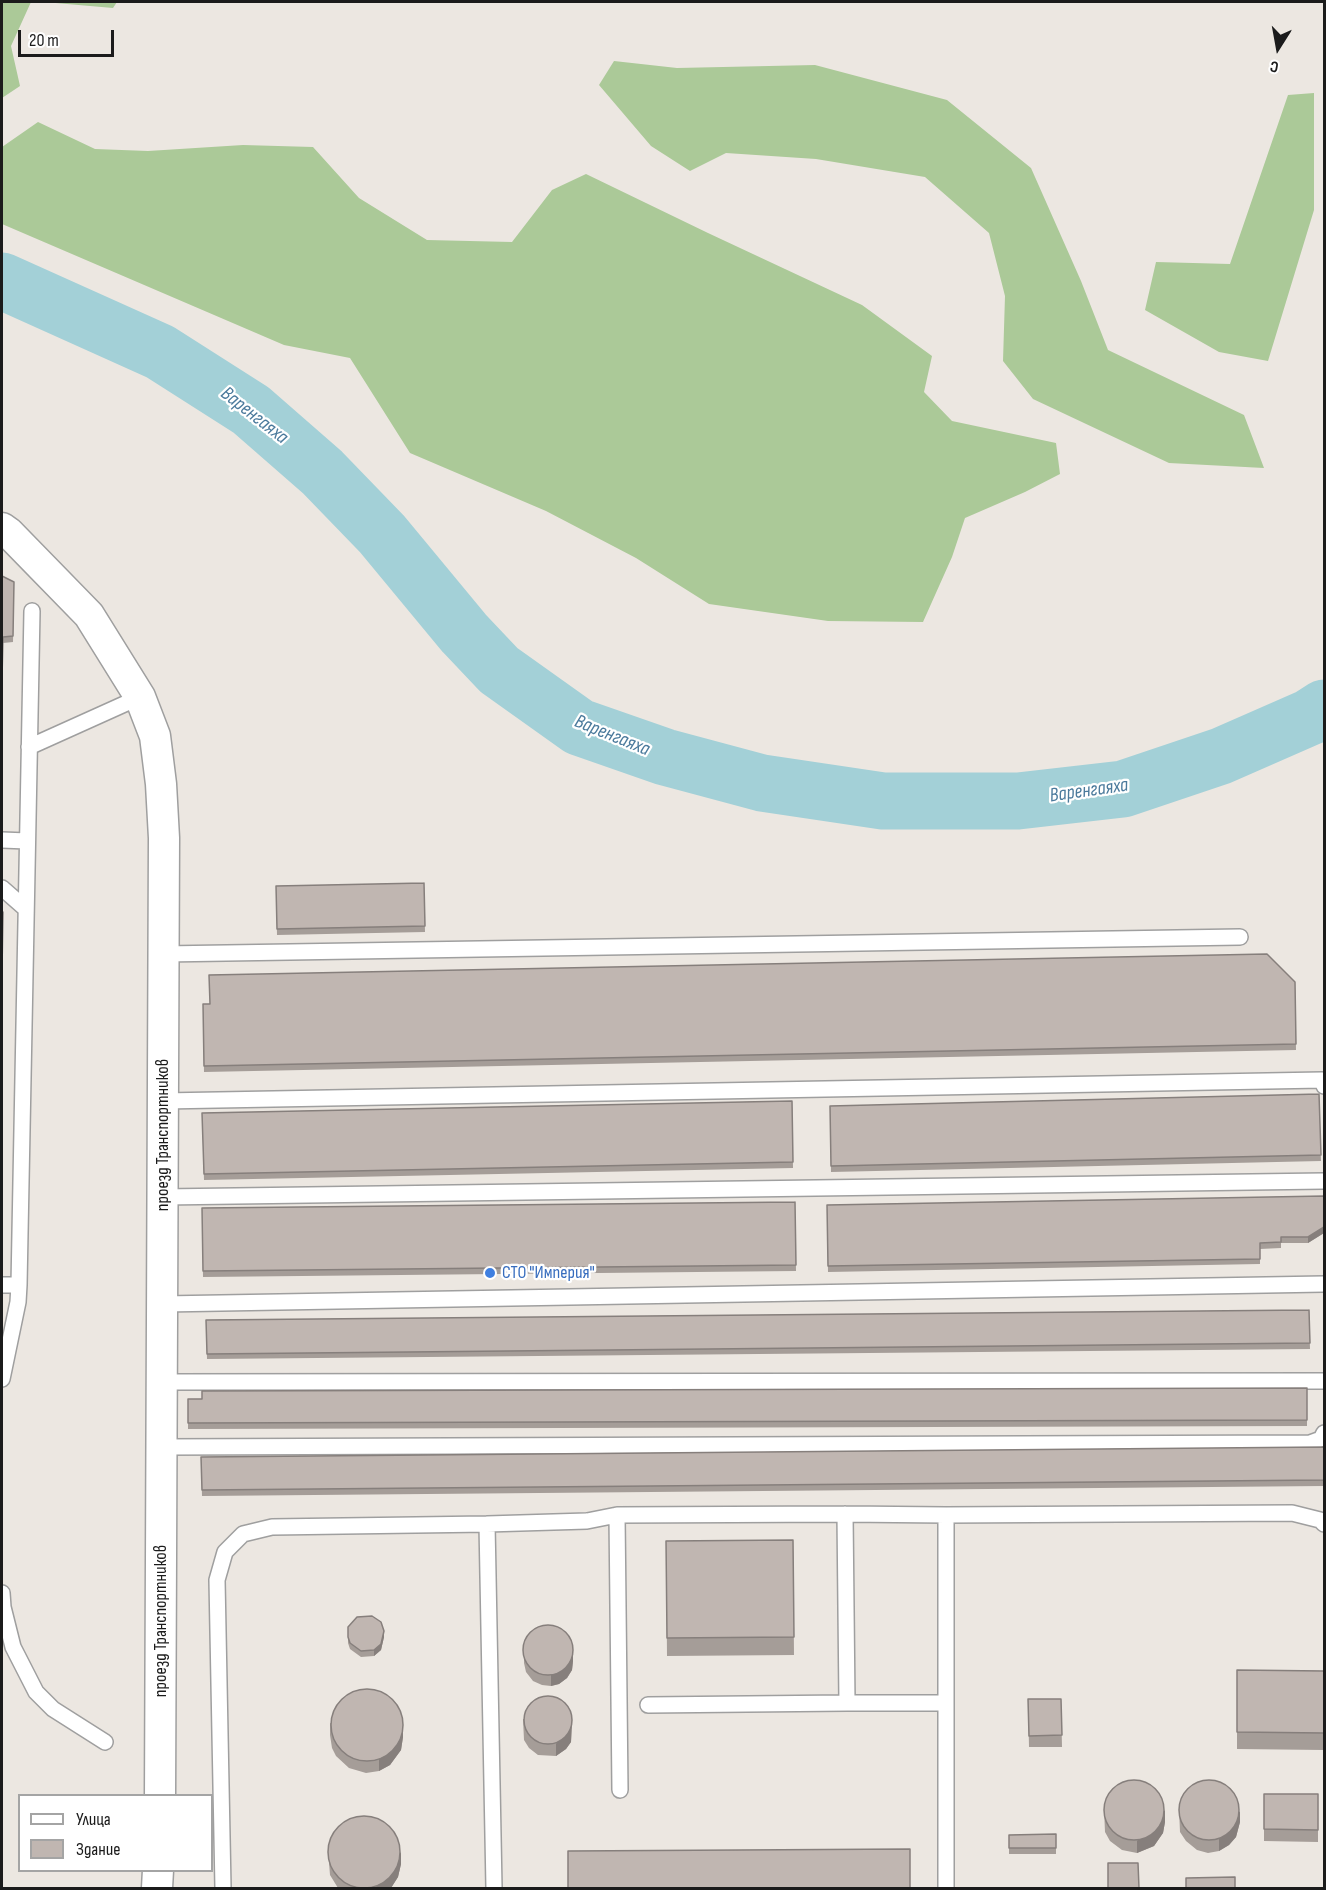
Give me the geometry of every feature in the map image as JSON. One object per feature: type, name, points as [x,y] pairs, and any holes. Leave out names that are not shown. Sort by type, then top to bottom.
[{"type":"street","name":"проезд Транспортников","points":[[2,528],[89,615],[140,697],[155,736],[161,784],[164,838],[160,1794]]},
{"type":"street","points":[[157,1888],[158,1872]]},
{"type":"lane","points":[[2,1378],[18,1302],[19,1285],[32,611]]},
{"type":"lane","points":[[29,747],[140,697]]},
{"type":"lane","points":[[2,840],[27,841]]},
{"type":"lane","points":[[2,888],[26,909]]},
{"type":"lane","points":[[163,954],[1240,937]]},
{"type":"lane","points":[[163,1101],[1322,1080],[1324,1086]]},
{"type":"lane","points":[[163,1197],[1324,1181]]},
{"type":"lane","points":[[163,1304],[1324,1284]]},
{"type":"lane","points":[[2,1285],[19,1285]]},
{"type":"lane","points":[[163,1382],[1324,1381]]},
{"type":"lane","points":[[163,1447],[1310,1443],[1321,1439],[1324,1433]]},
{"type":"lane","points":[[223,1888],[217,1580],[225,1552],[243,1534],[272,1527],[587,1521],[617,1515],[1292,1513],[1320,1520],[1324,1524]]},
{"type":"lane","points":[[617,1515],[620,1790]]},
{"type":"lane","points":[[845,1515],[846,1702]]},
{"type":"lane","points":[[946,1515],[946,1888]]},
{"type":"lane","points":[[487,1524],[494,1888]]},
{"type":"lane","points":[[2,1593],[3,1607],[13,1647],[36,1692],[53,1709],[105,1742]]},
{"type":"lane","points":[[648,1705],[946,1703]]},
{"type":"green space","points":[[2,2],[31,2],[11,46],[20,86],[2,98]]},
{"type":"green space","points":[[44,2],[117,2],[113,8]]},
{"type":"green space","points":[[614,61],[677,68],[815,65],[947,100],[1031,168],[1081,281],[1108,350],[1244,415],[1264,468],[1169,463],[1033,399],[1003,361],[1005,296],[989,233],[925,177],[816,159],[726,153],[690,171],[651,146],[599,85]]},
{"type":"green space","points":[[1314,93],[1314,210],[1268,361],[1219,352],[1145,310],[1156,262],[1230,264],[1288,95]]},
{"type":"green space","points":[[38,122],[95,149],[148,151],[243,145],[313,147],[359,198],[427,240],[512,242],[552,190],[586,174],[862,305],[932,356],[924,392],[952,421],[1056,443],[1060,474],[965,518],[952,557],[923,622],[828,621],[709,604],[636,558],[546,511],[410,453],[350,358],[284,345],[2,224],[2,147]]},
{"type":"building","points":[[2,576],[14,582],[13,636],[3,637],[2,678]]},
{"type":"building","points":[[424,883],[425,926],[277,929],[276,886]]},
{"type":"building","points":[[2,912],[3,912],[2,971]]},
{"type":"building","points":[[1267,954],[1295,982],[1296,1044],[204,1066],[203,1004],[210,1004],[209,975]]},
{"type":"building","points":[[1319,1094],[1321,1155],[831,1166],[830,1106]]},
{"type":"building","points":[[792,1101],[793,1162],[204,1174],[202,1113]]},
{"type":"building","points":[[1324,1196],[1324,1227],[1308,1237],[1281,1237],[1281,1242],[1260,1243],[1260,1259],[828,1266],[827,1205]]},
{"type":"building","points":[[795,1202],[796,1265],[203,1271],[202,1208]]},
{"type":"building","points":[[1309,1310],[1310,1343],[207,1354],[206,1320]]},
{"type":"building","points":[[1307,1388],[1307,1420],[188,1423],[188,1399],[202,1399],[202,1391]]},
{"type":"building","points":[[1324,1447],[1324,1480],[202,1490],[201,1457]]},
{"type":"building","points":[[793,1540],[794,1637],[667,1638],[666,1541]]},
{"type":"building","points":[[372,1616],[381,1622],[384,1631],[381,1644],[374,1650],[361,1651],[350,1643],[348,1627],[357,1617]]},
{"type":"building","points":[[548,1625],[557,1627],[568,1636],[573,1650],[571,1659],[562,1670],[548,1675],[539,1673],[528,1664],[523,1650],[525,1641],[534,1630]]},
{"type":"building","points":[[1237,1670],[1324,1671],[1324,1733],[1237,1732]]},
{"type":"building","points":[[367,1689],[387,1695],[397,1705],[403,1725],[397,1745],[387,1755],[367,1761],[347,1755],[337,1745],[331,1725],[337,1705],[347,1695]]},
{"type":"building","points":[[543,1696],[553,1696],[568,1706],[572,1720],[571,1729],[562,1740],[553,1744],[543,1744],[528,1734],[524,1725],[524,1715],[534,1700]]},
{"type":"building","points":[[1028,1699],[1061,1699],[1062,1735],[1029,1736]]},
{"type":"building","points":[[1134,1780],[1151,1785],[1159,1793],[1164,1810],[1159,1827],[1151,1835],[1134,1840],[1117,1835],[1109,1827],[1104,1810],[1109,1793],[1117,1785]]},
{"type":"building","points":[[1209,1780],[1226,1785],[1234,1793],[1239,1810],[1234,1827],[1226,1835],[1209,1840],[1192,1835],[1184,1827],[1179,1810],[1184,1793],[1192,1785]]},
{"type":"building","points":[[1264,1794],[1318,1794],[1318,1830],[1264,1829]]},
{"type":"building","points":[[364,1816],[384,1822],[394,1832],[400,1852],[394,1872],[384,1882],[364,1888],[344,1882],[334,1872],[328,1852],[334,1832],[344,1822]]},
{"type":"building","points":[[1056,1834],[1056,1848],[1009,1848],[1009,1835]]},
{"type":"building","points":[[910,1849],[910,1888],[568,1888],[568,1851]]},
{"type":"building","points":[[1108,1863],[1138,1863],[1139,1888],[1108,1888]]},
{"type":"building","points":[[1235,1877],[1235,1888],[1186,1888],[1186,1878]]},
{"type":"waterway","name":"Варенгаяха","points":[[2,281],[160,352],[251,410],[322,472],[382,534],[464,633],[499,670],[579,727],[665,757],[762,783],[883,801],[1018,801],[1123,789],[1221,756],[1310,717],[1324,708]]},
{"type":"place","name":"СТО \"Империя\"","points":[[490,1273]]}]
